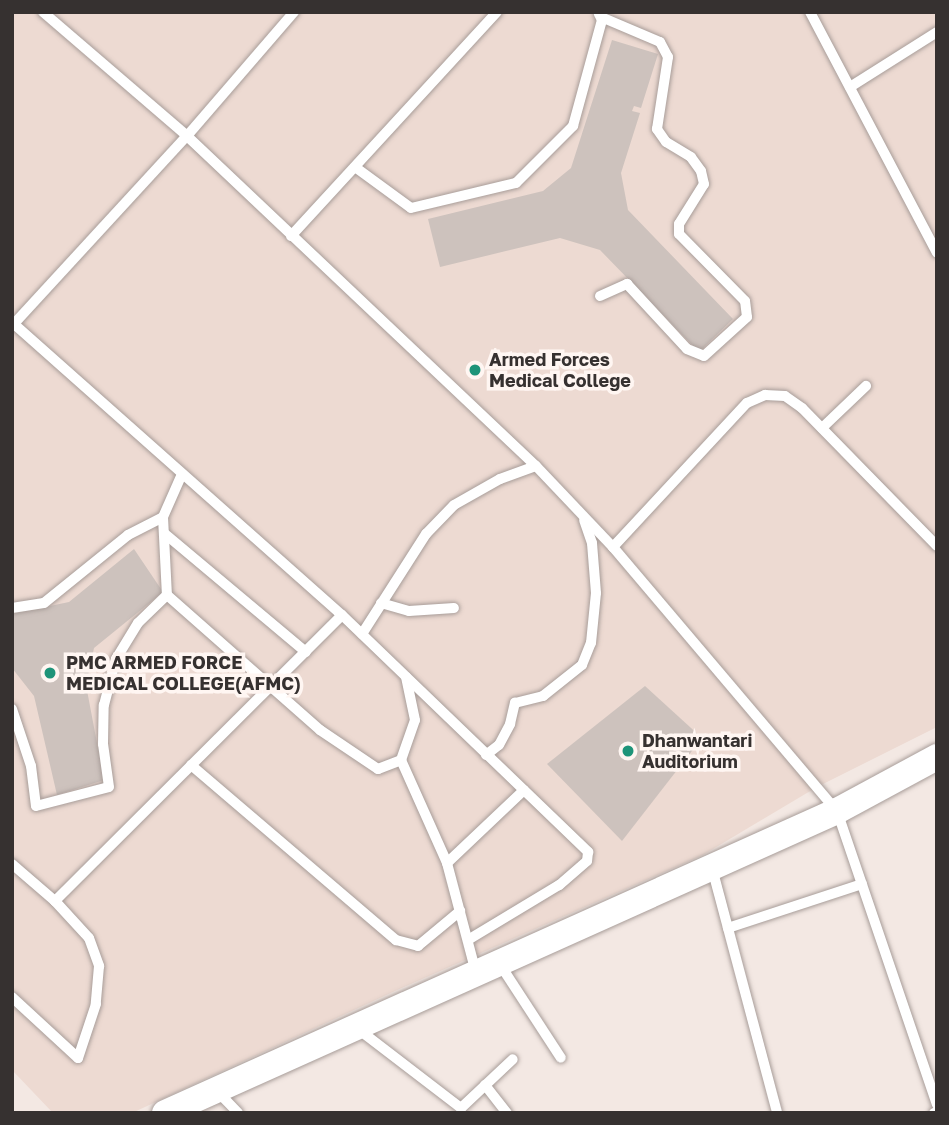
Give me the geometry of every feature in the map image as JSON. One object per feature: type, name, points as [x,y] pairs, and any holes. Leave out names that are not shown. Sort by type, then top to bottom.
[{"type":"street","points":[[165,1113],[837,811],[936,762]]},
{"type":"lane","points":[[43,12],[187,136],[536,467],[613,547],[837,811],[937,1104]]},
{"type":"lane","points":[[294,12],[187,136],[13,325],[342,615],[588,852],[587,861],[559,885],[468,940]]},
{"type":"lane","points":[[291,236],[497,12]]},
{"type":"lane","points":[[810,12],[937,253]]},
{"type":"lane","points":[[355,167],[411,208],[516,183],[573,126],[599,15],[660,42],[668,57],[657,129],[666,142],[691,157],[701,172],[704,184],[680,224],[679,234],[745,301],[747,317],[704,356],[687,349],[627,285],[600,296]]},
{"type":"lane","points":[[850,88],[937,32]]},
{"type":"lane","points":[[822,428],[866,386]]},
{"type":"lane","points":[[613,547],[747,403],[765,395],[785,396],[802,408],[937,546]]},
{"type":"lane","points":[[362,634],[426,534],[454,505],[500,479],[536,467]]},
{"type":"lane","points":[[182,474],[163,517],[167,595],[320,730],[378,769],[401,760]]},
{"type":"lane","points":[[486,755],[499,745],[515,703],[543,696],[582,664],[591,643],[596,593],[592,543],[582,515]]},
{"type":"lane","points":[[12,608],[44,604],[128,535],[163,517]]},
{"type":"lane","points":[[164,533],[306,652]]},
{"type":"lane","points":[[12,709],[31,766],[36,806],[109,787],[103,744],[104,705],[116,659],[138,623],[167,595]]},
{"type":"lane","points":[[381,603],[409,611],[454,608]]},
{"type":"lane","points":[[55,901],[342,615]]},
{"type":"lane","points":[[406,677],[415,720],[401,760],[447,863],[468,940],[487,968],[561,1058]]},
{"type":"lane","points":[[191,765],[396,940],[418,946],[460,911]]},
{"type":"lane","points":[[447,863],[524,790]]},
{"type":"lane","points":[[12,864],[55,901],[89,938],[99,966],[96,1004],[78,1058],[12,997]]},
{"type":"lane","points":[[712,867],[777,1113]]},
{"type":"lane","points":[[728,928],[862,884]]},
{"type":"lane","points":[[356,1027],[461,1108],[513,1059]]},
{"type":"lane","points":[[485,1085],[507,1113]]},
{"type":"lane","points":[[216,1090],[238,1113]]},
{"type":"shaded area","name":"Armed Forces Medical College","points":[[12,12],[937,12],[937,727],[817,787],[703,855],[395,991],[132,1113],[53,1113],[12,1070]]},
{"type":"building","points":[[612,40],[658,54],[641,108],[634,106],[632,111],[640,113],[621,173],[628,210],[733,319],[699,352],[600,250],[560,238],[440,267],[428,219],[543,191],[571,168]]},
{"type":"building","points":[[134,549],[163,592],[94,648],[86,685],[104,780],[57,795],[34,696],[12,668],[12,614],[69,602]]},
{"type":"building","name":"Dhanwantari Auditorium","points":[[645,686],[702,738],[622,841],[547,764]]},
{"type":"place","name":"Armed Forces Medical College","points":[[475,370]]},
{"type":"place","name":"PMC ARMED FORCE MEDICAL COLLEGE(AFMC)","points":[[50,673]]},
{"type":"place","name":"Dhanwantari Auditorium","points":[[628,751]]}]
